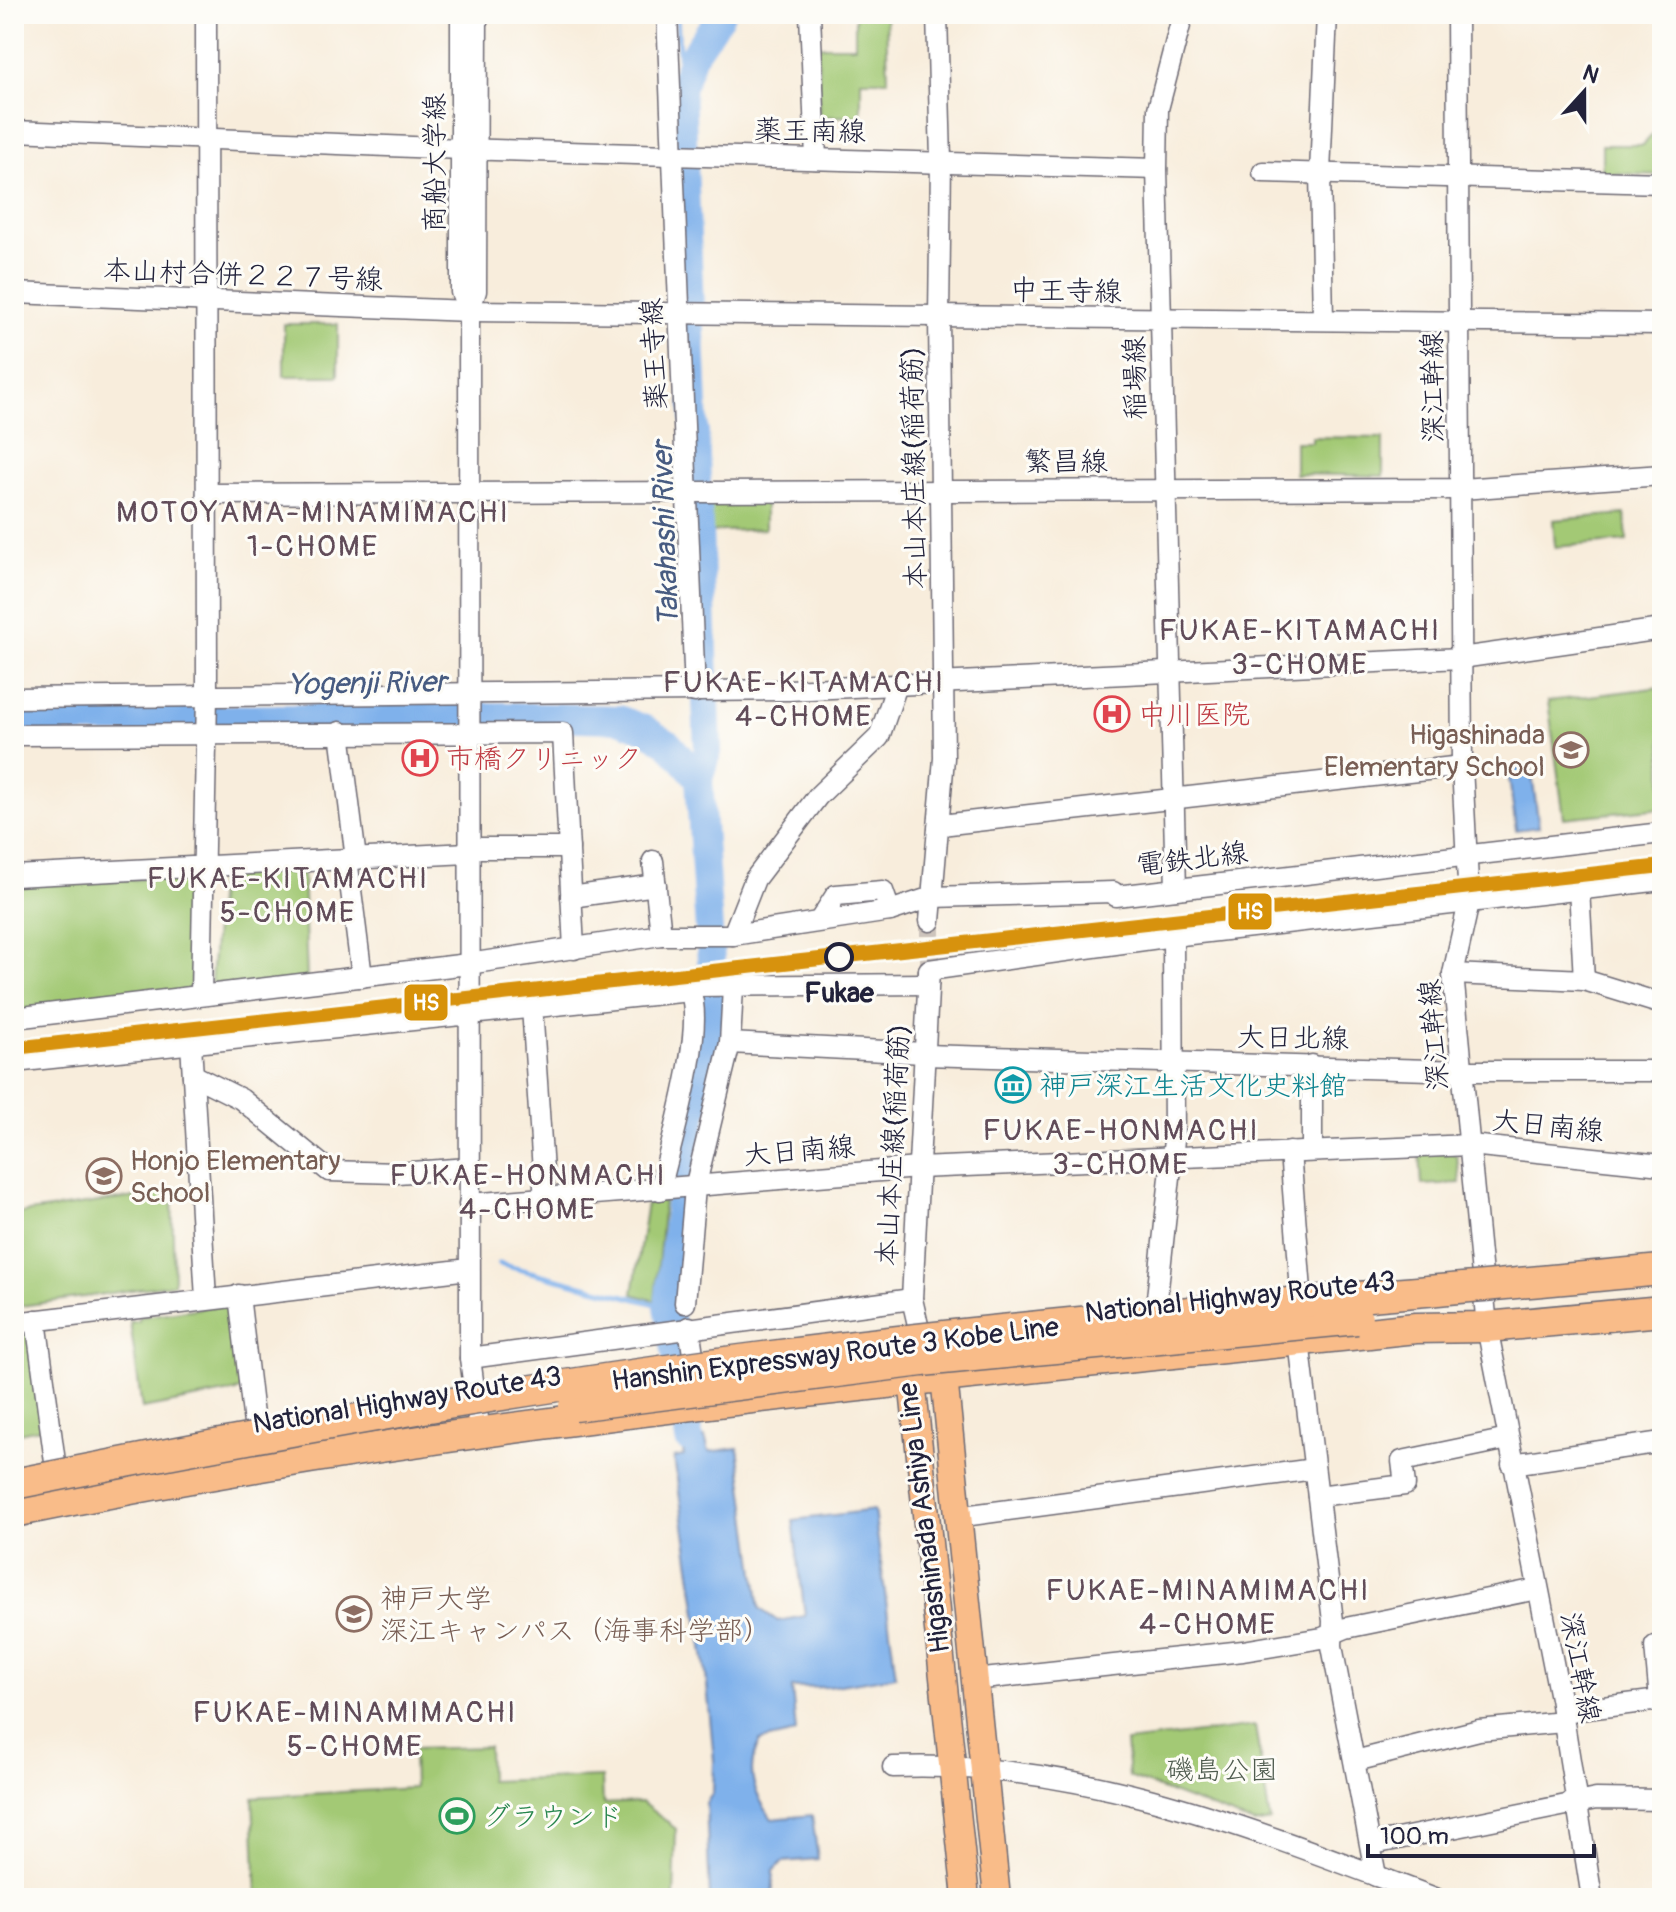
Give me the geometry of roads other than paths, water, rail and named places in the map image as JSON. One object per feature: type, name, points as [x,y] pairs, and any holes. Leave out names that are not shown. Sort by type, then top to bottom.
[{"type":"highway","name":"National Highway Route 43","points":[[14,1470],[254,1424],[472,1372],[915,1312],[1156,1307],[1662,1255]]},
{"type":"highway","name":"Hanshin Expressway Route 3 Kobe Line","points":[[14,1484],[282,1433],[763,1357],[1014,1330],[1662,1270]]},
{"type":"highway","name":"Hanshin Expressway Route 3 Kobe Line","points":[[14,1504],[286,1452],[766,1379],[1016,1351],[1662,1290]]},
{"type":"highway","name":"National Highway Route 43","points":[[14,1512],[131,1488],[480,1433],[701,1405],[1416,1328],[1487,1327],[1662,1311]]},
{"type":"main road","name":"Higashinada Ashiya Line","points":[[915,1312],[944,1377],[997,1898]]},
{"type":"main road","name":"Higashinada Ashiya Line","points":[[915,1312],[912,1380],[924,1519],[954,1765],[966,1898]]},
{"type":"street","points":[[201,995],[207,718],[206,14]]},
{"type":"street","name":"商船大学線","points":[[461,14],[469,149]]},
{"type":"street","name":"商船大学線","points":[[471,728],[469,311],[461,292],[477,14]]},
{"type":"street","name":"薬王寺線","points":[[667,14],[681,155],[702,692]]},
{"type":"street","points":[[810,14],[816,159]]},
{"type":"street","name":"本山本庄線(稲荷筋)","points":[[930,921],[941,825],[943,682],[939,317],[941,161],[937,14]]},
{"type":"street","name":"稲場線","points":[[1176,889],[1157,169],[1158,109],[1183,14]]},
{"type":"street","points":[[1323,319],[1320,173],[1327,14]]},
{"type":"street","name":"深江幹線","points":[[1457,14],[1462,766],[1469,902],[1453,974],[1487,1327],[1563,1717],[1592,1898]]},
{"type":"street","name":"薬王南線","points":[[14,131],[469,149],[1157,169]]},
{"type":"street","points":[[1263,172],[1662,183]]},
{"type":"street","name":"本山村合併２２７号線","points":[[14,293],[469,311]]},
{"type":"street","name":"中王寺線","points":[[469,311],[1662,324]]},
{"type":"street","name":"繁昌線","points":[[207,494],[1461,489],[1662,475]]},
{"type":"street","points":[[14,735],[471,700],[897,685],[1461,658],[1662,629]]},
{"type":"street","points":[[733,935],[755,879],[818,796],[879,737],[897,685]]},
{"type":"street","points":[[14,698],[340,732],[471,728],[563,733],[574,949]]},
{"type":"street","points":[[471,728],[468,851],[469,1269],[472,1372],[480,1433]]},
{"type":"street","points":[[340,732],[362,977]]},
{"type":"street","points":[[941,825],[1462,766]]},
{"type":"street","name":"電鉄北線","points":[[670,934],[733,935],[890,911],[932,897],[1113,892],[1116,896],[1465,853],[1662,833]]},
{"type":"street","points":[[14,876],[569,848]]},
{"type":"street","points":[[14,1018],[468,964],[670,934],[656,885],[653,861]]},
{"type":"street","points":[[685,1303],[693,1188],[733,1043],[743,991],[926,978],[1173,936],[1662,880]]},
{"type":"street","points":[[571,897],[656,885]]},
{"type":"street","points":[[1579,888],[1584,980]]},
{"type":"street","points":[[1156,1307],[1173,1155],[1173,936]]},
{"type":"street","points":[[1453,974],[1584,980],[1662,1004]]},
{"type":"street","points":[[14,1062],[693,989],[926,978]]},
{"type":"street","name":"本山本庄線(稲荷筋)","points":[[915,1312],[926,978]]},
{"type":"street","points":[[728,986],[733,1043]]},
{"type":"street","points":[[662,1190],[693,1042],[693,989]]},
{"type":"street","points":[[532,1007],[545,1201]]},
{"type":"street","points":[[191,1043],[206,1299]]},
{"type":"street","name":"大日北線","points":[[733,1043],[1173,1063],[1464,1071],[1662,1071]]},
{"type":"street","points":[[1312,1065],[1312,1150]]},
{"type":"street","points":[[193,1075],[241,1099],[329,1171],[397,1173],[469,1168]]},
{"type":"street","name":"大日南線","points":[[469,1204],[545,1201],[918,1168],[1312,1150],[1470,1145],[1662,1165]]},
{"type":"street","points":[[1290,1152],[1301,1291]]},
{"type":"street","points":[[14,1323],[469,1269]]},
{"type":"street","points":[[239,1295],[254,1424]]},
{"type":"street","points":[[36,1320],[55,1462]]},
{"type":"street","points":[[1299,1341],[1333,1633],[1373,1844],[1376,1876]]},
{"type":"street","points":[[1318,1496],[1405,1485],[1402,1461],[1508,1439]]},
{"type":"street","points":[[1512,1464],[1662,1442]]},
{"type":"street","points":[[956,1517],[1314,1469]]},
{"type":"street","points":[[974,1680],[1243,1651],[1537,1589]]},
{"type":"street","points":[[1355,1761],[1479,1730],[1660,1700],[1655,1646],[1662,1645]]},
{"type":"street","points":[[893,1767],[985,1767],[1139,1794],[1435,1898]]},
{"type":"street","points":[[1373,1844],[1596,1799],[1662,1800]]},
{"type":"water","points":[[1531,767],[1539,827],[1516,830],[1508,770]]},
{"type":"water","points":[[705,1437],[709,1452],[738,1448],[760,1609],[778,1621],[805,1616],[793,1520],[874,1510],[896,1676],[828,1687],[792,1688],[796,1733],[760,1741],[752,1772],[760,1800],[772,1819],[812,1815],[818,1859],[782,1862],[774,1871],[772,1898],[710,1898],[706,1803],[713,1793],[714,1761],[706,1674],[674,1458],[684,1456],[682,1440]]},
{"type":"waterway","points":[[677,14],[681,89]]},
{"type":"waterway","name":"Takahashi River","points":[[689,1439],[668,1306],[686,1146],[715,1021],[699,779],[708,750],[681,89],[693,55],[721,14]]},
{"type":"waterway","name":"Yogenji River","points":[[14,721],[505,716],[619,719],[645,729],[669,744],[699,779]]},
{"type":"waterway","points":[[499,1264],[668,1307]]},
{"type":"tunnel","points":[[930,921],[930,966]]},
{"type":"place","name":"中川医院","points":[[1112,714]]},
{"type":"place","name":"Higashinada Elementary School","points":[[1571,750]]},
{"type":"place","name":"市橋クリニック","points":[[420,758]]},
{"type":"place","name":"Fukae","points":[[839,957]]},
{"type":"place","name":"神戸深江生活文化史料館","points":[[1013,1085]]},
{"type":"place","name":"Honjo Elementary School","points":[[104,1176]]},
{"type":"place","name":"神戸大学 深江キャンパス（海事科学部）","points":[[354,1614]]},
{"type":"place","name":"グラウンド","points":[[457,1816]]},
{"type":"district","name":"MOTOYAMA-MINAMIMACHI 1-CHOME","points":[[313,529]]},
{"type":"district","name":"FUKAE-KITAMACHI 3-CHOME","points":[[1300,647]]},
{"type":"district","name":"FUKAE-KITAMACHI 4-CHOME","points":[[804,699]]},
{"type":"district","name":"FUKAE-KITAMACHI 5-CHOME","points":[[288,895]]},
{"type":"district","name":"FUKAE-HONMACHI 3-CHOME","points":[[1121,1147]]},
{"type":"district","name":"FUKAE-HONMACHI 4-CHOME","points":[[528,1192]]},
{"type":"district","name":"FUKAE-MINAMIMACHI 4-CHOME","points":[[1208,1607]]},
{"type":"district","name":"FUKAE-MINAMIMACHI 5-CHOME","points":[[355,1729]]},
{"type":"park label","name":"磯島公園","points":[[1222,1769]]}]
